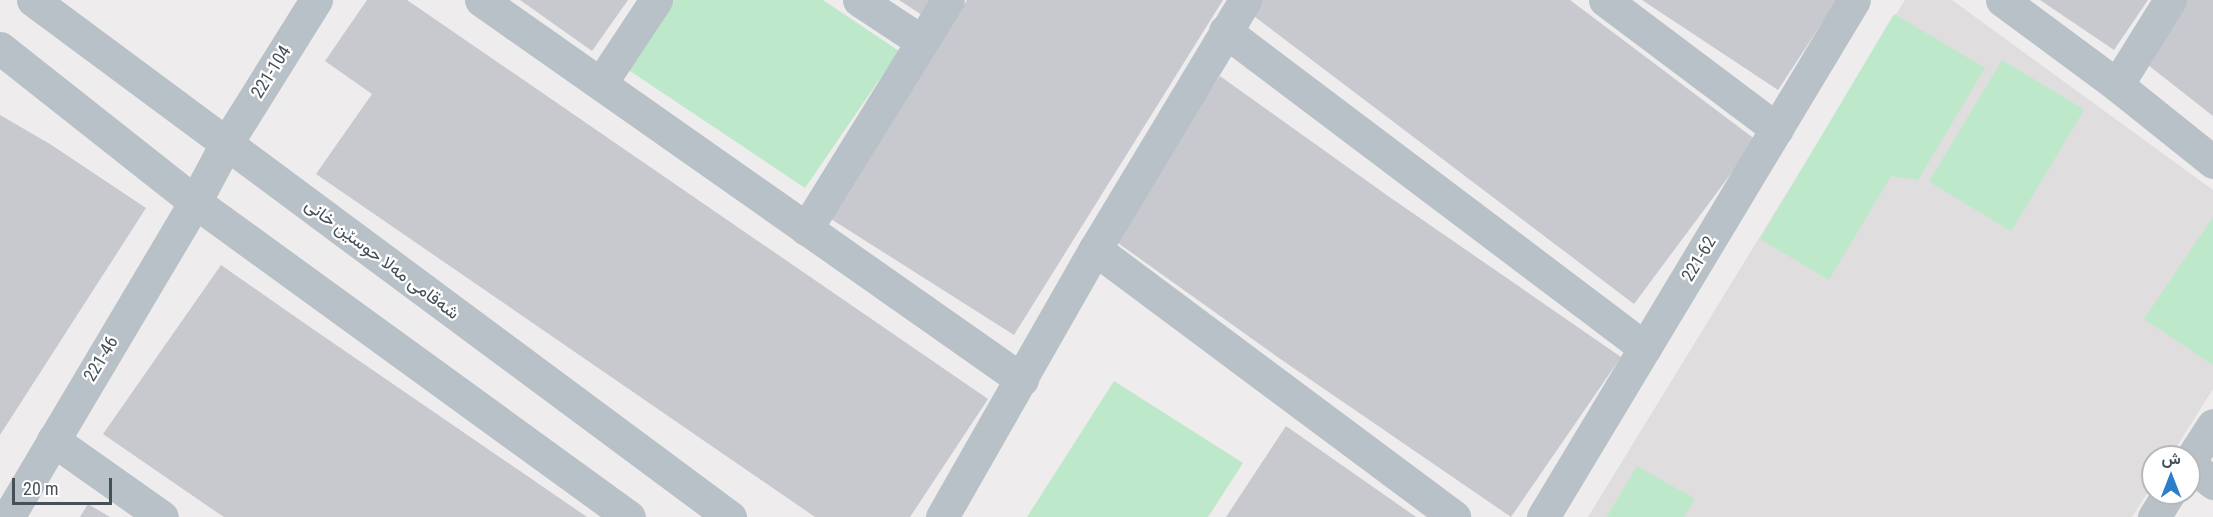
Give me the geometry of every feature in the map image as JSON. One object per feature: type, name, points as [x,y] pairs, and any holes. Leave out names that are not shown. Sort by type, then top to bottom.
[{"type":"street","name":"شەقامی مەلا حوسێن خانی","points":[[33,0],[730,517]]},
{"type":"street","name":"221-104","points":[[195,202],[226,144],[316,0]]},
{"type":"street","points":[[481,0],[1022,380]]},
{"type":"street","points":[[601,83],[656,0]]},
{"type":"street","points":[[859,0],[921,41]]},
{"type":"street","points":[[806,229],[948,0]]},
{"type":"street","points":[[942,517],[1095,249],[1245,0]]},
{"type":"street","points":[[1605,0],[1777,129]]},
{"type":"street","name":"221-62","points":[[1543,517],[1854,0]]},
{"type":"street","points":[[2002,0],[2117,85],[2213,162]]},
{"type":"street","points":[[2117,85],[2170,0]]},
{"type":"street","points":[[1225,31],[1645,348]]},
{"type":"street","points":[[0,48],[195,202],[628,517]]},
{"type":"street","name":"221-46","points":[[8,517],[195,202]]},
{"type":"street","points":[[1095,249],[1454,517]]},
{"type":"street","points":[[2200,445],[2213,425]]},
{"type":"street","points":[[53,440],[162,517]]},
{"type":"street","points":[[2201,473],[2213,483]]},
{"type":"shaded area","points":[[1905,0],[1952,0],[2213,190],[2213,389],[2178,445],[2141,445],[2141,503],[2132,517],[1588,517]]},
{"type":"green space","points":[[674,0],[823,0],[899,51],[805,188],[627,69]]},
{"type":"green space","points":[[1894,14],[1985,68],[1918,180],[1891,176],[1829,280],[1760,239]]},
{"type":"green space","points":[[2002,60],[2084,109],[2011,231],[1929,182]]},
{"type":"green space","points":[[2213,217],[2213,365],[2144,319]]},
{"type":"green space","points":[[1114,381],[1243,463],[1208,517],[1027,517]]},
{"type":"green space","points":[[1637,466],[1695,499],[1684,517],[1607,517]]},
{"type":"building","points":[[367,0],[407,0],[988,399],[910,517],[815,517],[316,174],[372,94],[325,61]]},
{"type":"building","points":[[520,0],[628,0],[592,51]]},
{"type":"building","points":[[899,0],[932,0],[922,15]]},
{"type":"building","points":[[967,0],[1223,0],[1014,335],[831,219]]},
{"type":"building","points":[[1258,0],[1570,0],[1756,140],[1634,304],[1250,13]]},
{"type":"building","points":[[1642,0],[1837,0],[1778,90]]},
{"type":"building","points":[[2040,0],[2148,0],[2114,50]]},
{"type":"building","points":[[2184,0],[2213,0],[2213,116],[2143,61]]},
{"type":"building","points":[[1220,76],[1388,196],[1621,357],[1511,517],[1279,358],[1111,238]]},
{"type":"building","points":[[0,115],[50,144],[146,208],[0,435]]},
{"type":"building","points":[[221,265],[587,517],[224,517],[103,434]]},
{"type":"building","points":[[1286,426],[1416,517],[1226,517]]},
{"type":"building","points":[[88,504],[110,517],[80,517]]}]
